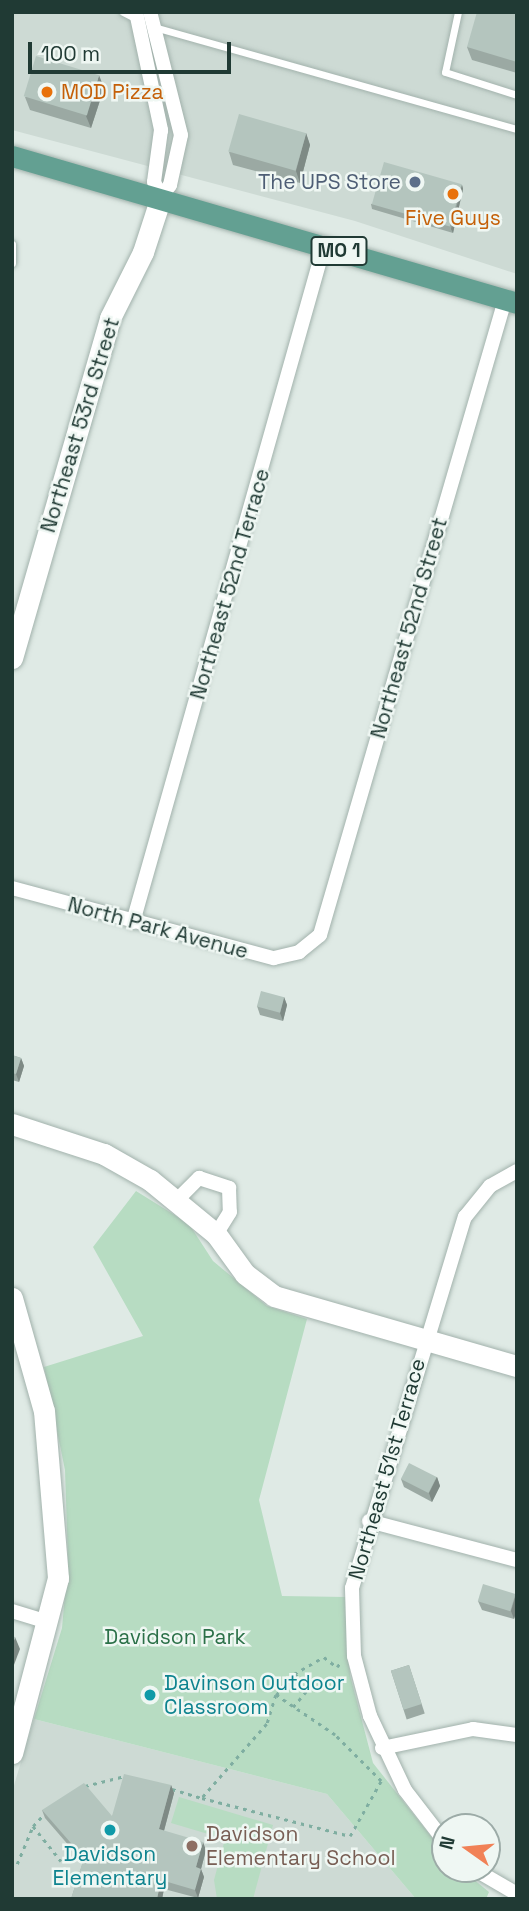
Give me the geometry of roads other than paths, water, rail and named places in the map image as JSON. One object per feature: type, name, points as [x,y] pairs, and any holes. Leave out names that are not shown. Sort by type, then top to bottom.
[{"type":"main road","name":"MO 1","points":[[12,156],[161,197],[511,301]]},
{"type":"street","name":"Northeast 53rd Street","points":[[12,658],[110,318],[144,252],[161,197],[170,185],[181,135],[154,27],[141,15]]},
{"type":"street","name":"Northeast 53rd Street","points":[[141,15],[161,130],[154,182],[161,197]]},
{"type":"street","name":"Northeast 52nd Terrace","points":[[133,922],[324,246]]},
{"type":"street","name":"Northeast 52nd Street","points":[[304,949],[320,935],[511,301]]},
{"type":"street","name":"North Park Avenue","points":[[12,888],[274,958],[304,949]]},
{"type":"street","points":[[12,1124],[104,1154],[176,1201],[216,1234],[245,1274],[274,1296],[517,1366]]},
{"type":"street","name":"Northeast 51st Terrace","points":[[431,1821],[383,1748],[353,1647],[352,1588],[369,1521],[424,1340],[465,1217],[500,1178],[517,1171]]},
{"type":"street","points":[[176,1201],[199,1178],[229,1188],[230,1212],[216,1234]]},
{"type":"street","points":[[12,1298],[21,1359],[51,1476],[58,1578],[49,1622],[12,1753]]},
{"type":"street","points":[[369,1521],[517,1560]]},
{"type":"street","points":[[12,1611],[49,1622]]},
{"type":"street","points":[[383,1748],[473,1729],[517,1735]]},
{"type":"street","points":[[498,1893],[517,1894]]},
{"type":"lane","points":[[123,12],[141,15]]},
{"type":"lane","points":[[458,12],[445,72],[517,95]]},
{"type":"lane","points":[[154,27],[517,130]]},
{"type":"lane","points":[[12,244],[12,263]]},
{"type":"place","name":"MOD Pizza","points":[[47,92]]},
{"type":"place","name":"The UPS Store","points":[[415,182]]},
{"type":"place","name":"Five Guys","points":[[453,194]]},
{"type":"place","name":"Davinson Outdoor Classroom","points":[[150,1695]]},
{"type":"place","name":"Davidson Elementary","points":[[110,1830]]},
{"type":"place","name":"Davidson Elementary School","points":[[192,1846]]},
{"type":"park label","name":"Davidson Park","points":[[175,1637]]}]
